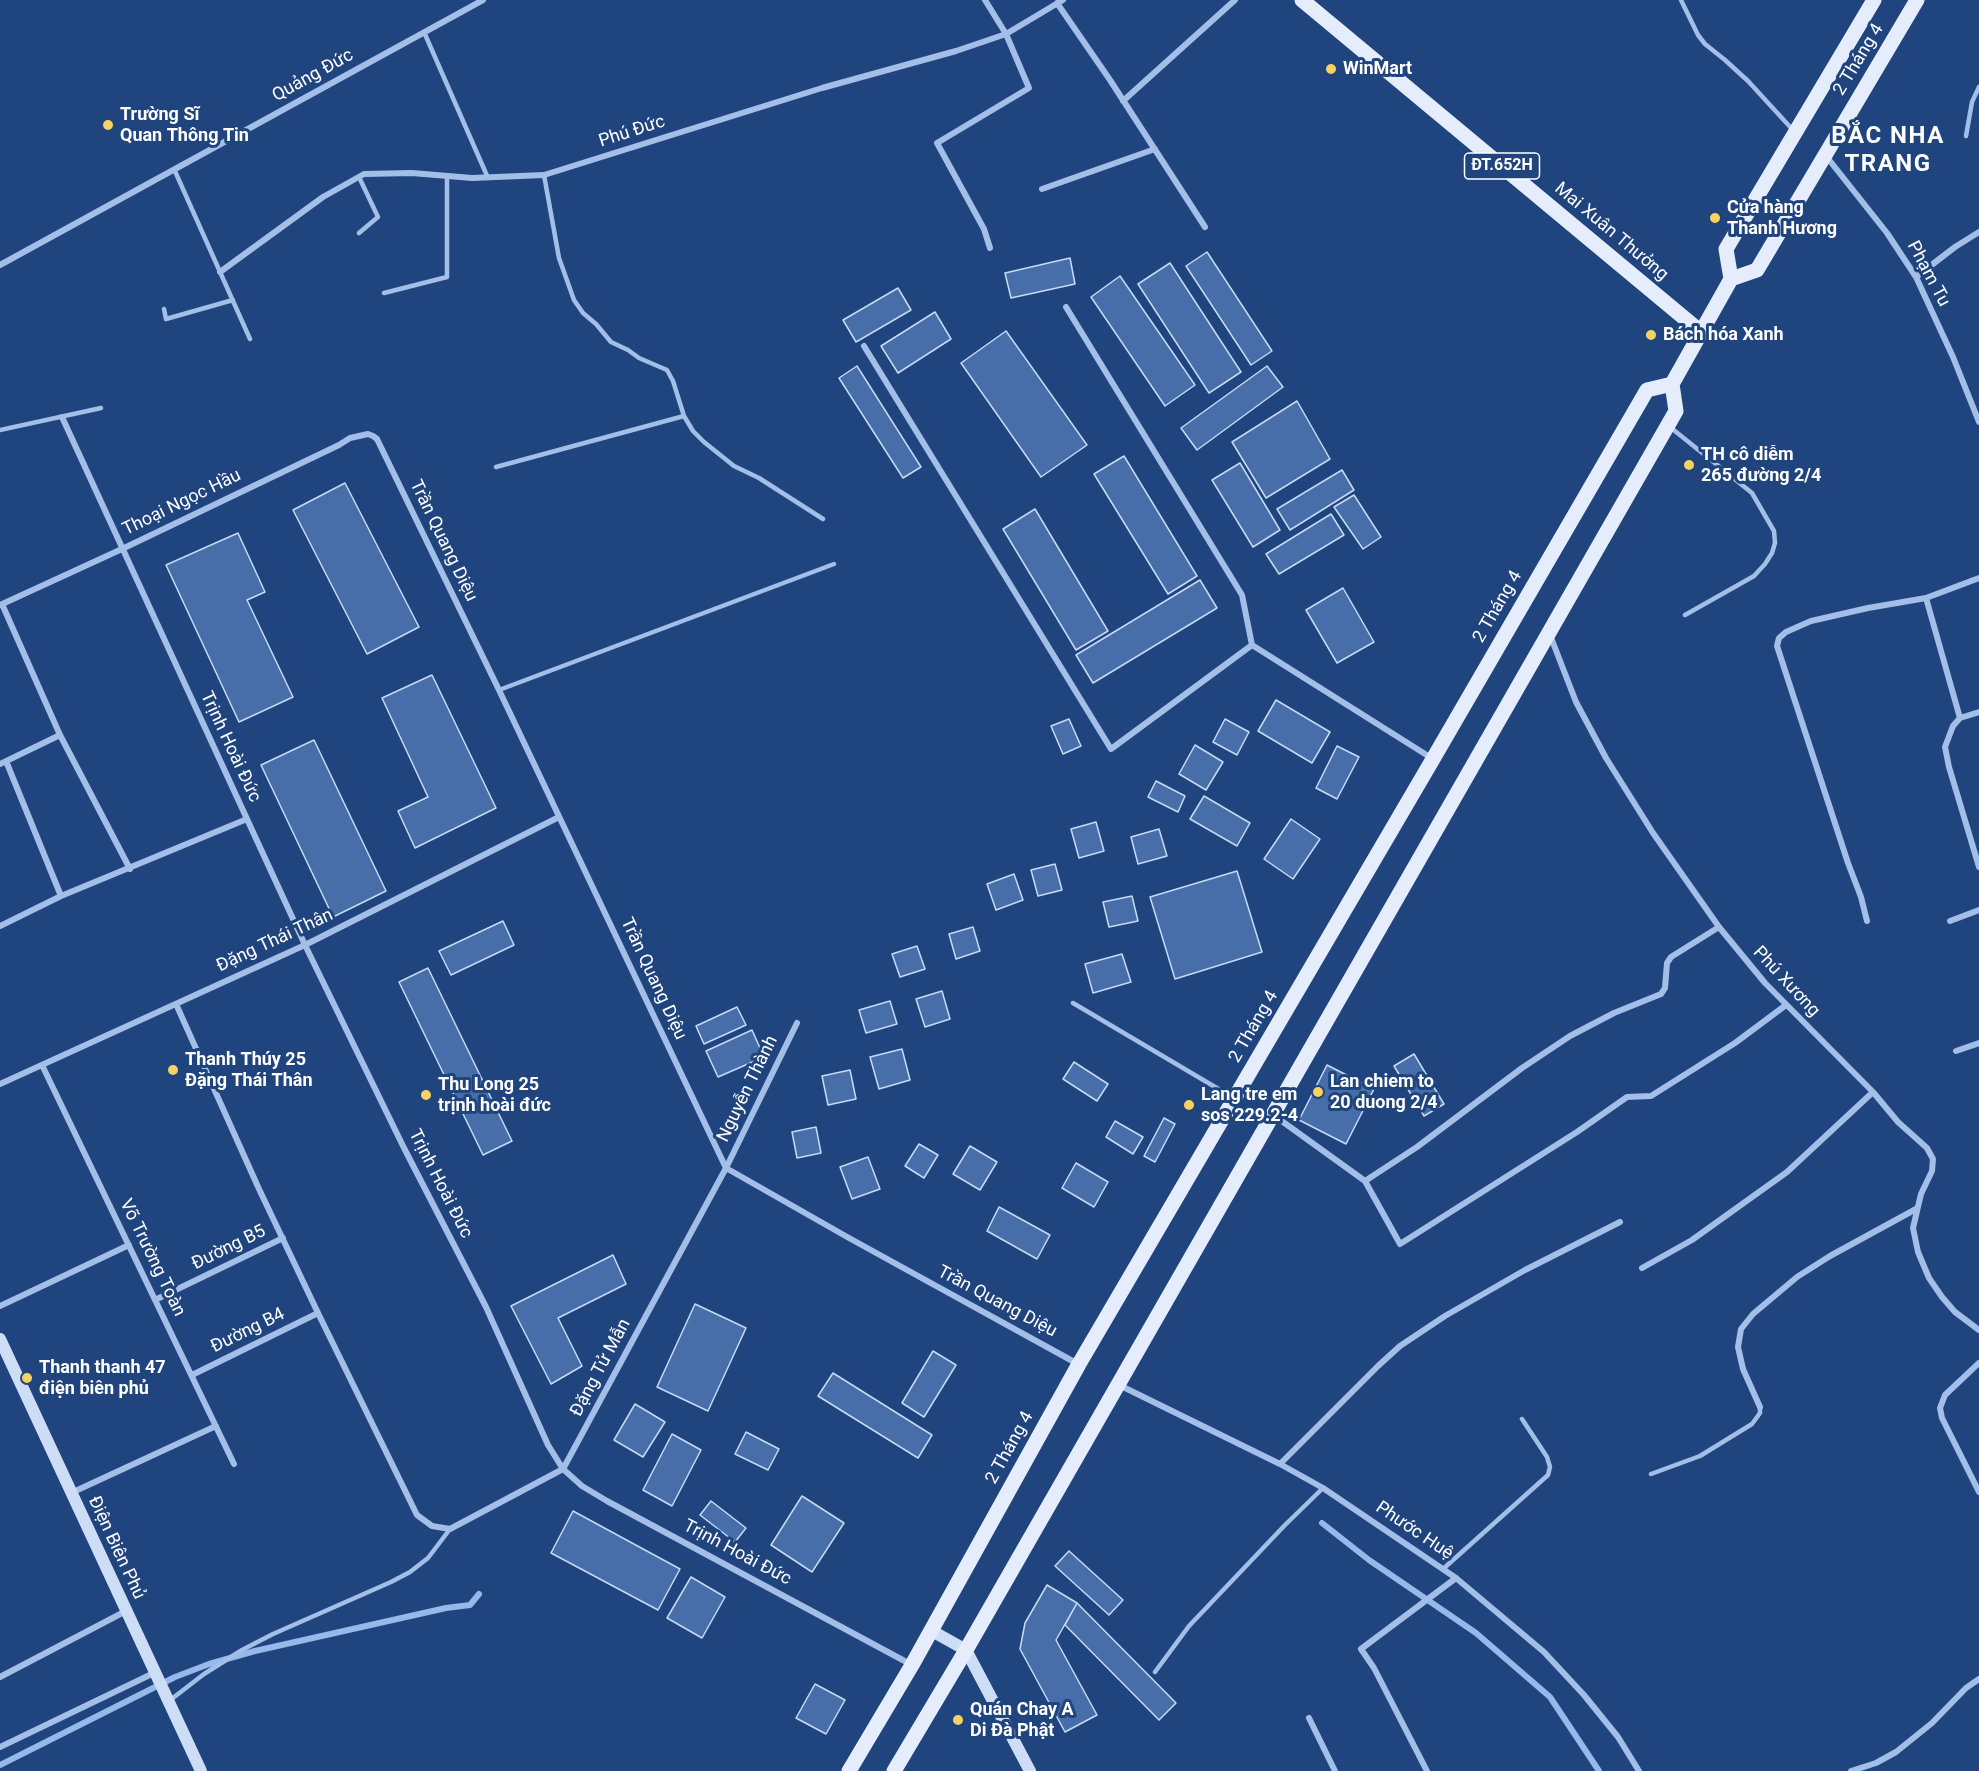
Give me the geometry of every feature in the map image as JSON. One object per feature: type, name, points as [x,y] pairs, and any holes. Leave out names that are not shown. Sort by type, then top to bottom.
[{"type":"main road","name":"Mai Xuân Thưởng","points":[[1302,0],[1701,332]]},
{"type":"main road","name":"2 Tháng 4","points":[[1874,0],[1726,249],[1731,279],[1757,270],[1917,0]]},
{"type":"main road","points":[[894,1771],[966,1650],[1676,411],[1672,384],[1731,279]]},
{"type":"main road","name":"2 Tháng 4","points":[[849,1771],[932,1631],[1079,1364],[1647,390],[1672,384]]},
{"type":"street","name":"Quảng Đức","points":[[0,265],[483,0]]},
{"type":"street","points":[[985,0],[1006,34],[1029,88],[937,143],[984,229],[990,248]]},
{"type":"street","points":[[1124,101],[1235,0]]},
{"type":"street","points":[[1060,2],[1205,227]]},
{"type":"street","name":"Phú Đức","points":[[220,272],[323,197],[364,174],[412,173],[488,178],[544,176],[822,88],[956,51],[1006,34],[1060,2]]},
{"type":"street","points":[[1042,189],[1155,149]]},
{"type":"street","name":"Phạm Tu","points":[[1826,155],[1887,233],[1916,277],[1953,357],[1979,422]]},
{"type":"street","points":[[1916,277],[1979,232]]},
{"type":"street","points":[[1066,307],[1242,595],[1252,645],[1433,759]]},
{"type":"street","points":[[864,346],[1110,749],[1252,645]]},
{"type":"street","name":"Trịnh Hoài Đức","points":[[62,417],[305,945],[404,1148],[486,1307],[548,1445],[563,1469],[582,1486],[607,1501],[912,1665]]},
{"type":"street","name":"Thoại Ngọc Hầu","points":[[1,605],[350,438],[368,434],[377,439]]},
{"type":"street","name":"Trần Quang Diệu","points":[[377,439],[726,1168],[1079,1364]]},
{"type":"street","points":[[1867,921],[1777,646],[1779,638],[1786,632],[1811,621],[1926,598],[1979,579]]},
{"type":"street","points":[[1926,598],[1960,718]]},
{"type":"street","points":[[1,605],[60,735],[130,869]]},
{"type":"street","name":"Phú Xương","points":[[1549,632],[1575,702],[1606,758],[1653,833],[1719,927],[1741,956],[1786,1005],[1873,1092],[1898,1122],[1927,1148],[1933,1160],[1932,1171],[1916,1209],[1912,1228],[1918,1252],[1929,1278],[1942,1297],[1955,1312],[1979,1330]]},
{"type":"street","points":[[1979,712],[1960,718],[1953,726],[1945,747],[1948,767],[1979,867]]},
{"type":"street","points":[[60,735],[3,762],[61,896]]},
{"type":"street","name":"Đặng Thái Thân","points":[[1,1083],[305,945],[559,817]]},
{"type":"street","points":[[0,926],[61,896],[247,819]]},
{"type":"street","points":[[1950,921],[1979,910]]},
{"type":"street","points":[[1365,1181],[1417,1148],[1522,1068],[1570,1036],[1614,1013],[1661,994],[1665,988],[1667,963],[1671,957],[1719,927]]},
{"type":"street","points":[[176,1004],[282,1238],[417,1515],[432,1526],[450,1529],[563,1469]]},
{"type":"street","points":[[1272,1114],[1365,1181],[1400,1244],[1577,1132],[1627,1097],[1651,1096],[1735,1043],[1786,1005]]},
{"type":"street","name":"Nguyễn Thành","points":[[726,1168],[797,1023]]},
{"type":"street","points":[[1956,1051],[1979,1043]]},
{"type":"street","name":"Võ Trường Toàn","points":[[42,1065],[234,1464]]},
{"type":"street","points":[[0,1075],[1,1083]]},
{"type":"street","points":[[1642,1268],[1692,1240],[1787,1172],[1873,1092]]},
{"type":"street","name":"Đặng Tử Mẫn","points":[[563,1469],[726,1168]]},
{"type":"street","points":[[1760,1407],[1743,1369],[1738,1347],[1741,1329],[1753,1314],[1797,1277],[1830,1256],[1916,1209]]},
{"type":"street","points":[[1280,1464],[1377,1366],[1400,1346],[1485,1293],[1620,1222]]},
{"type":"street","name":"Đường B5","points":[[155,1300],[282,1238]]},
{"type":"street","points":[[0,1306],[129,1245]]},
{"type":"street","name":"Đường B4","points":[[192,1375],[318,1313]]},
{"type":"street","name":"Điện Biên Phủ","points":[[0,1339],[201,1771]]},
{"type":"street","points":[[1979,1363],[1945,1395],[1940,1408],[1942,1418],[1979,1492]]},
{"type":"street","name":"Phước Huệ","points":[[1118,1384],[1280,1464],[1323,1488],[1456,1578],[1544,1652],[1584,1695],[1611,1729],[1639,1771]]},
{"type":"street","points":[[70,1493],[216,1426]]},
{"type":"street","points":[[1427,1771],[1374,1668],[1361,1649],[1456,1578]]},
{"type":"street","points":[[0,1677],[126,1611]]},
{"type":"street","points":[[932,1631],[966,1650],[1030,1771]]},
{"type":"street","points":[[0,1747],[156,1672]]},
{"type":"street","points":[[1851,1771],[1876,1763],[1896,1752],[1932,1724],[1966,1688],[1979,1679]]},
{"type":"street","points":[[1309,1718],[1335,1771]]},
{"type":"lane","points":[[1681,0],[1690,21],[1705,44],[1748,81],[1796,133]]},
{"type":"lane","points":[[424,32],[488,178]]},
{"type":"lane","points":[[1966,136],[1971,102],[1979,87]]},
{"type":"lane","points":[[174,170],[250,339]]},
{"type":"lane","points":[[384,293],[447,277],[447,176]]},
{"type":"lane","points":[[544,176],[559,258],[574,300],[583,313],[611,342],[667,370],[673,381],[684,416],[704,442],[734,466],[759,478],[823,519]]},
{"type":"lane","points":[[359,177],[378,217],[359,233]]},
{"type":"lane","points":[[164,309],[166,320],[232,300]]},
{"type":"lane","points":[[0,430],[101,408]]},
{"type":"lane","points":[[496,467],[684,416]]},
{"type":"lane","points":[[1668,425],[1752,493],[1774,531],[1775,543],[1772,553],[1766,564],[1754,576],[1685,615]]},
{"type":"lane","points":[[499,690],[834,564]]},
{"type":"lane","points":[[1073,1003],[1235,1099]]},
{"type":"lane","points":[[1651,1474],[1700,1456],[1752,1424],[1760,1413],[1760,1407]]},
{"type":"lane","points":[[1443,1569],[1548,1474],[1550,1467],[1547,1457],[1522,1419]]},
{"type":"lane","points":[[1155,1672],[1189,1626],[1323,1488]]},
{"type":"lane","points":[[168,1698],[242,1650],[410,1572],[428,1558],[450,1529]]},
{"type":"building","points":[[1207,252],[1272,351],[1251,365],[1186,266]]},
{"type":"building","points":[[1070,258],[1075,284],[1011,298],[1005,273]]},
{"type":"building","points":[[1170,263],[1241,372],[1209,393],[1138,284]]},
{"type":"building","points":[[1120,276],[1195,385],[1165,406],[1091,297]]},
{"type":"building","points":[[898,288],[911,310],[856,342],[843,320]]},
{"type":"building","points":[[935,312],[951,339],[898,373],[881,346]]},
{"type":"building","points":[[1006,331],[1087,445],[1041,477],[961,363]]},
{"type":"building","points":[[857,366],[921,467],[903,478],[839,378]]},
{"type":"building","points":[[1267,366],[1283,387],[1197,450],[1181,428]]},
{"type":"building","points":[[1297,401],[1330,459],[1266,498],[1232,442]]},
{"type":"building","points":[[1124,456],[1197,576],[1168,594],[1094,474]]},
{"type":"building","points":[[1240,463],[1280,530],[1253,547],[1212,480]]},
{"type":"building","points":[[1342,470],[1354,490],[1290,530],[1277,509]]},
{"type":"building","points":[[345,483],[419,627],[367,654],[293,510]]},
{"type":"building","points":[[1354,495],[1381,537],[1363,549],[1334,507]]},
{"type":"building","points":[[1035,509],[1108,631],[1076,650],[1003,529]]},
{"type":"building","points":[[1331,514],[1344,535],[1279,574],[1266,554]]},
{"type":"building","points":[[238,533],[265,592],[247,600],[293,697],[239,722],[166,565]]},
{"type":"building","points":[[1200,580],[1217,608],[1093,683],[1076,655]]},
{"type":"building","points":[[1343,588],[1374,642],[1337,663],[1306,610]]},
{"type":"building","points":[[432,675],[496,808],[415,848],[398,811],[428,797],[382,698]]},
{"type":"building","points":[[1276,700],[1330,732],[1312,763],[1258,731]]},
{"type":"building","points":[[1069,719],[1081,746],[1063,754],[1051,726]]},
{"type":"building","points":[[1225,719],[1249,732],[1237,755],[1213,742]]},
{"type":"building","points":[[314,740],[386,891],[333,917],[261,765]]},
{"type":"building","points":[[1195,745],[1223,762],[1206,790],[1179,774]]},
{"type":"building","points":[[1337,746],[1359,757],[1337,799],[1316,788]]},
{"type":"building","points":[[1156,781],[1185,796],[1178,812],[1148,797]]},
{"type":"building","points":[[1204,796],[1250,823],[1237,846],[1190,819]]},
{"type":"building","points":[[1291,819],[1320,839],[1293,879],[1264,859]]},
{"type":"building","points":[[1096,822],[1104,851],[1079,858],[1071,829]]},
{"type":"building","points":[[1159,829],[1167,856],[1138,864],[1131,837]]},
{"type":"building","points":[[1055,864],[1062,890],[1038,896],[1031,870]]},
{"type":"building","points":[[1237,871],[1262,952],[1175,979],[1150,897]]},
{"type":"building","points":[[1014,874],[1023,900],[996,910],[987,884]]},
{"type":"building","points":[[1132,896],[1138,921],[1109,927],[1103,902]]},
{"type":"building","points":[[503,921],[514,945],[451,975],[439,951]]},
{"type":"building","points":[[973,927],[980,951],[956,959],[949,934]]},
{"type":"building","points":[[917,946],[925,969],[900,977],[892,954]]},
{"type":"building","points":[[1122,954],[1131,982],[1093,993],[1085,964]]},
{"type":"building","points":[[428,968],[512,1141],[483,1155],[399,982]]},
{"type":"building","points":[[942,991],[950,1019],[925,1027],[916,999]]},
{"type":"building","points":[[890,1001],[897,1024],[866,1033],[859,1010]]},
{"type":"building","points":[[737,1007],[746,1025],[704,1044],[696,1026]]},
{"type":"building","points":[[752,1030],[764,1057],[718,1077],[706,1051]]},
{"type":"building","points":[[902,1049],[910,1080],[879,1089],[870,1057]]},
{"type":"building","points":[[1414,1054],[1444,1104],[1424,1116],[1394,1066]]},
{"type":"building","points":[[1074,1062],[1108,1084],[1097,1101],[1063,1079]]},
{"type":"building","points":[[1327,1065],[1374,1089],[1346,1144],[1299,1120]]},
{"type":"building","points":[[850,1070],[856,1099],[828,1105],[822,1076]]},
{"type":"building","points":[[1164,1118],[1175,1124],[1155,1162],[1144,1156]]},
{"type":"building","points":[[1115,1121],[1143,1137],[1133,1154],[1106,1137]]},
{"type":"building","points":[[816,1127],[821,1153],[797,1158],[792,1132]]},
{"type":"building","points":[[919,1144],[938,1155],[924,1178],[905,1166]]},
{"type":"building","points":[[970,1146],[997,1162],[980,1190],[953,1174]]},
{"type":"building","points":[[868,1157],[880,1189],[852,1199],[840,1167]]},
{"type":"building","points":[[1076,1163],[1108,1182],[1094,1207],[1062,1188]]},
{"type":"building","points":[[999,1207],[1050,1235],[1037,1259],[987,1231]]},
{"type":"building","points":[[613,1255],[626,1284],[558,1318],[582,1366],[551,1384],[511,1306]]},
{"type":"building","points":[[695,1304],[746,1328],[708,1411],[657,1387]]},
{"type":"building","points":[[933,1351],[956,1365],[924,1417],[902,1403]]},
{"type":"building","points":[[833,1373],[932,1435],[918,1458],[818,1396]]},
{"type":"building","points":[[635,1404],[665,1422],[643,1457],[614,1440]]},
{"type":"building","points":[[746,1432],[779,1449],[768,1470],[735,1454]]},
{"type":"building","points":[[672,1434],[701,1450],[672,1506],[643,1490]]},
{"type":"building","points":[[802,1496],[844,1523],[812,1572],[771,1545]]},
{"type":"building","points":[[711,1501],[746,1528],[735,1542],[700,1515]]},
{"type":"building","points":[[573,1511],[680,1569],[658,1610],[551,1553]]},
{"type":"building","points":[[1069,1551],[1123,1600],[1109,1615],[1055,1566]]},
{"type":"building","points":[[691,1577],[725,1597],[702,1638],[667,1618]]},
{"type":"building","points":[[1047,1585],[1077,1603],[1056,1640],[1097,1715],[1065,1732],[1020,1649],[1025,1623]]},
{"type":"building","points":[[1077,1603],[1176,1703],[1159,1720],[1065,1625]]},
{"type":"building","points":[[815,1684],[845,1700],[826,1734],[796,1718]]},
{"type":"waterway","points":[[1322,1523],[1369,1560],[1476,1633],[1550,1697],[1599,1771]]},
{"type":"waterway","points":[[0,1765],[175,1677],[209,1664],[255,1651],[446,1608],[470,1605],[479,1594]]},
{"type":"place","name":"WinMart","points":[[1331,69]]},
{"type":"place","name":"Trường Sĩ Quan Thông Tin","points":[[108,125]]},
{"type":"place","name":"Cửa hàng Thanh Hương","points":[[1715,218]]},
{"type":"place","name":"Bách hóa Xanh","points":[[1651,335]]},
{"type":"place","name":"TH cô diễm 265 đường 2/4","points":[[1689,465]]},
{"type":"place","name":"Thanh Thúy 25 Đặng Thái Thân","points":[[173,1070]]},
{"type":"place","name":"Lan chiem to 20 duong 2/4","points":[[1318,1092]]},
{"type":"place","name":"Thu Long 25 trịnh hoài đức","points":[[426,1095]]},
{"type":"place","name":"Lang tre em sos 229.2-4","points":[[1189,1105]]},
{"type":"place","name":"Thanh thanh 47 điện biên phủ","points":[[27,1378]]},
{"type":"place","name":"Quán Chay A Di Đà Phật","points":[[958,1720]]},
{"type":"district","name":"BẮC NHA TRANG","points":[[1888,151]]}]
